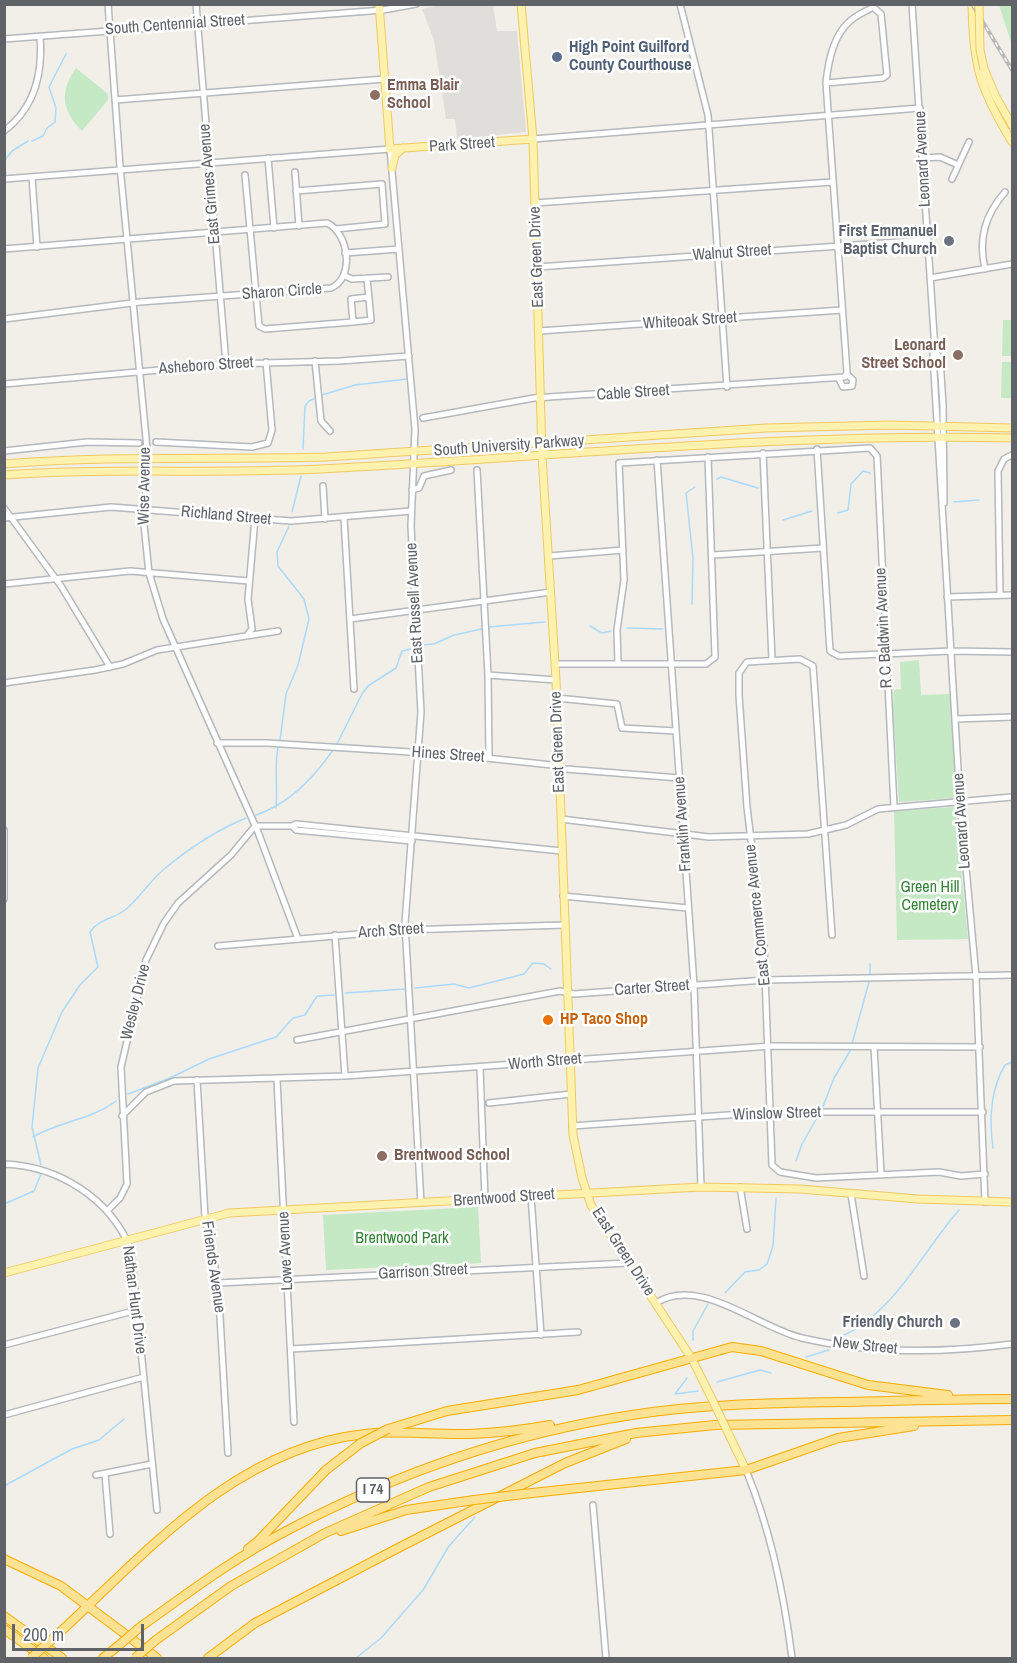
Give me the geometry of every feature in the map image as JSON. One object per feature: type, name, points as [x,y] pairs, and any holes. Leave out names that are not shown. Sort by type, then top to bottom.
[{"type":"highway","points":[[212,1576],[258,1541],[326,1470],[361,1443],[388,1429],[447,1411],[555,1395],[692,1359],[723,1348],[749,1348],[868,1385],[931,1394],[980,1394],[999,1399]]},
{"type":"highway","name":"I 74","points":[[103,1659],[140,1628],[212,1576],[290,1529],[410,1474],[517,1439],[634,1414],[733,1405],[1012,1399]]},
{"type":"highway","points":[[31,1659],[215,1493],[246,1473],[296,1449],[326,1440],[366,1434],[505,1432],[620,1413],[634,1414]]},
{"type":"highway","points":[[280,1557],[385,1515],[430,1505],[746,1470],[824,1442],[857,1433],[907,1426],[955,1425],[970,1420]]},
{"type":"highway","name":"I 74","points":[[135,1659],[156,1640],[231,1586],[280,1557],[381,1506],[466,1474],[560,1447],[682,1427],[759,1423],[1012,1420]]},
{"type":"highway","points":[[208,1659],[255,1623],[565,1463],[617,1442],[682,1427]]},
{"type":"highway","points":[[7,1560],[62,1586],[157,1659]]},
{"type":"highway","points":[[4,1616],[62,1659]]},
{"type":"highway","points":[[4,1629],[44,1659]]},
{"type":"main road","name":"East Green Drive","points":[[521,4],[533,139],[542,455],[556,680],[572,1126],[586,1193],[628,1263],[657,1303],[692,1359],[746,1470]]},
{"type":"main road","points":[[972,4],[973,42],[988,102],[1012,142]]},
{"type":"main road","points":[[979,4],[981,71],[1012,125]]},
{"type":"main road","name":"East Russell Avenue","points":[[379,7],[390,149]]},
{"type":"main road","name":"Park Street","points":[[390,149],[533,139]]},
{"type":"main road","points":[[392,168],[395,155],[403,148]]},
{"type":"main road","name":"South University Parkway","points":[[4,464],[75,458],[263,459],[414,452],[766,428],[940,426],[1012,428]]},
{"type":"main road","name":"South University Parkway","points":[[4,475],[73,470],[301,470],[798,438],[1012,438]]},
{"type":"main road","name":"Brentwood Street","points":[[4,1274],[128,1241],[205,1217],[229,1213],[700,1187],[740,1187],[1012,1202]]},
{"type":"street","name":"Wise Avenue","points":[[108,4],[126,240],[148,459],[145,536],[149,573],[175,648],[255,826],[298,939]]},
{"type":"street","name":"East Grimes Avenue","points":[[196,4],[226,364]]},
{"type":"street","name":"South Centennial Street","points":[[4,39],[416,4]]},
{"type":"street","points":[[680,4],[705,96],[709,123],[727,387]]},
{"type":"street","name":"Leonard Avenue","points":[[912,4],[935,350],[940,359],[942,512],[960,802],[976,977],[985,1202]]},
{"type":"street","points":[[826,83],[865,80],[887,75],[881,14],[878,9],[873,7],[857,16],[841,32],[827,66],[826,83],[832,182],[842,310]]},
{"type":"street","points":[[4,131],[20,120],[29,105],[40,70],[40,36]]},
{"type":"street","points":[[115,99],[385,79]]},
{"type":"street","name":"Park Street","points":[[533,139],[709,123],[920,108]]},
{"type":"street","points":[[952,179],[969,142]]},
{"type":"street","name":"Park Street","points":[[4,179],[390,149]]},
{"type":"street","name":"East Russell Avenue","points":[[390,149],[415,429],[411,511],[421,700],[405,930],[412,1017],[421,1203]]},
{"type":"street","points":[[923,158],[940,157],[957,164]]},
{"type":"street","points":[[268,158],[274,228]]},
{"type":"street","points":[[295,172],[299,226]]},
{"type":"street","points":[[245,175],[254,295],[257,323],[261,328],[371,320],[367,278]]},
{"type":"street","points":[[32,177],[37,247]]},
{"type":"street","points":[[535,203],[832,182]]},
{"type":"street","points":[[4,249],[327,223],[336,229],[386,224],[382,184],[296,191]]},
{"type":"street","points":[[986,269],[982,254],[982,232],[1005,192]]},
{"type":"street","name":"Sharon Circle","points":[[4,319],[132,304],[331,288],[340,284],[345,276],[343,237],[336,229]]},
{"type":"street","name":"Walnut Street","points":[[537,267],[927,240]]},
{"type":"street","points":[[345,253],[399,249]]},
{"type":"street","points":[[930,278],[1012,264]]},
{"type":"street","points":[[345,276],[388,277]]},
{"type":"street","points":[[353,322],[351,299],[369,297]]},
{"type":"street","name":"Whiteoak Street","points":[[539,331],[842,310]]},
{"type":"street","name":"Cable Street","points":[[423,418],[541,398],[727,387],[844,377],[842,310]]},
{"type":"street","name":"Asheboro Street","points":[[4,384],[226,364],[409,356]]},
{"type":"street","points":[[315,361],[321,420],[330,431]]},
{"type":"street","points":[[156,442],[252,447],[268,444],[272,430],[266,362]]},
{"type":"street","points":[[4,451],[87,442],[140,443]]},
{"type":"street","name":"R C Baldwin Avenue","points":[[817,449],[866,447],[873,450],[877,456],[894,807]]},
{"type":"street","points":[[618,664],[617,630],[624,580],[618,464],[817,449],[830,651],[838,656],[951,651],[1012,652]]},
{"type":"street","points":[[764,453],[772,660],[807,661],[813,666],[815,674],[832,935]]},
{"type":"street","points":[[1000,595],[998,471],[1001,463],[1012,455]]},
{"type":"street","points":[[555,664],[706,664],[715,657],[708,457]]},
{"type":"street","name":"Franklin Avenue","points":[[657,460],[694,985],[700,1187]]},
{"type":"street","points":[[412,490],[419,488],[424,476],[451,470]]},
{"type":"street","points":[[477,470],[488,675],[489,758]]},
{"type":"street","points":[[323,486],[326,519]]},
{"type":"street","name":"Richland Street","points":[[8,517],[111,507],[293,521],[411,511]]},
{"type":"street","points":[[4,508],[8,517],[54,578],[97,642],[110,667]]},
{"type":"street","points":[[246,635],[252,629],[249,581],[255,518]]},
{"type":"street","points":[[344,518],[354,689]]},
{"type":"street","points":[[713,555],[823,548]]},
{"type":"street","points":[[549,556],[623,550]]},
{"type":"street","points":[[4,584],[120,572],[249,581]]},
{"type":"street","points":[[350,619],[551,592]]},
{"type":"street","points":[[947,597],[1012,595]]},
{"type":"street","points":[[4,683],[110,667],[157,650],[278,631]]},
{"type":"street","name":"East Commerce Avenue","points":[[772,660],[751,662],[742,666],[739,673],[750,836],[761,918],[772,1165],[780,1172],[816,1178],[881,1174]]},
{"type":"street","points":[[488,675],[556,680]]},
{"type":"street","points":[[556,698],[618,704],[622,728],[676,731]]},
{"type":"street","points":[[956,719],[1012,717]]},
{"type":"street","name":"Hines Street","points":[[217,743],[267,742],[489,758],[679,778]]},
{"type":"street","points":[[561,819],[709,837],[824,833],[846,825],[865,814],[894,807],[1012,797]]},
{"type":"street","points":[[255,826],[322,825],[562,851]]},
{"type":"street","name":"Wesley Drive","points":[[107,1211],[120,1198],[127,1184],[120,1078],[141,975],[153,944],[178,903],[231,855],[255,826]]},
{"type":"street","points":[[292,826],[296,830],[412,841]]},
{"type":"street","points":[[4,830],[4,899]]},
{"type":"street","points":[[563,896],[688,909]]},
{"type":"street","name":"Arch Street","points":[[218,946],[405,930],[564,925]]},
{"type":"street","points":[[335,935],[345,1076]]},
{"type":"street","name":"Carter Street","points":[[297,1040],[560,991],[765,980],[1012,975]]},
{"type":"street","name":"Worth Street","points":[[123,1116],[137,1100],[157,1086],[174,1081],[277,1080],[768,1047],[980,1047]]},
{"type":"street","points":[[874,1047],[881,1174],[985,1174]]},
{"type":"street","points":[[480,1068],[485,1199]]},
{"type":"street","name":"Friends Avenue","points":[[197,1080],[205,1217],[219,1283],[228,1453]]},
{"type":"street","name":"Lowe Avenue","points":[[277,1080],[294,1422]]},
{"type":"street","points":[[489,1103],[571,1094]]},
{"type":"street","name":"Winslow Street","points":[[572,1126],[771,1112],[983,1112]]},
{"type":"street","name":"Nathan Hunt Drive","points":[[4,1164],[36,1169],[57,1176],[78,1187],[107,1211],[117,1222],[128,1241],[131,1250],[157,1510]]},
{"type":"street","points":[[740,1187],[747,1229]]},
{"type":"street","points":[[851,1194],[864,1276]]},
{"type":"street","points":[[531,1196],[541,1335]]},
{"type":"street","name":"Garrison Street","points":[[219,1283],[628,1263]]},
{"type":"street","name":"New Street","points":[[657,1303],[678,1296],[701,1295],[780,1332],[826,1342],[948,1351],[1012,1344]]},
{"type":"street","points":[[4,1345],[137,1310]]},
{"type":"street","points":[[291,1349],[578,1332]]},
{"type":"street","points":[[4,1414],[144,1377]]},
{"type":"street","points":[[96,1475],[152,1464]]},
{"type":"street","points":[[746,1470],[770,1537],[780,1579],[792,1659]]},
{"type":"street","points":[[105,1474],[110,1534]]},
{"type":"street","points":[[593,1506],[606,1659]]},
{"type":"shaded area","points":[[445,4],[493,5],[497,31],[517,31],[526,132],[457,139],[455,119],[446,119],[434,40],[422,9]]},
{"type":"green space","points":[[999,5],[1012,5],[1012,45]]},
{"type":"green space","points":[[76,68],[108,94],[108,100],[82,131],[70,116],[65,101],[67,85]]},
{"type":"green space","points":[[1003,320],[1012,320],[1012,356],[1002,356]]},
{"type":"green space","points":[[1002,362],[1012,362],[1012,398],[1001,398]]},
{"type":"green space","points":[[919,660],[921,695],[950,694],[956,798],[899,802],[893,709],[894,690],[901,689],[900,662]]},
{"type":"green space","name":"Green Hill Cemetery","points":[[955,807],[968,939],[897,940],[894,811]]},
{"type":"green space","name":"Brentwood Park","points":[[478,1207],[481,1263],[326,1270],[323,1215]]},
{"type":"waterway","points":[[32,141],[43,136],[47,128],[55,122],[56,108],[49,87],[66,54]]},
{"type":"waterway","points":[[4,161],[12,151],[28,141]]},
{"type":"waterway","points":[[322,395],[355,385],[407,379]]},
{"type":"waterway","points":[[303,449],[305,406],[316,398]]},
{"type":"waterway","points":[[838,513],[848,510],[851,484],[863,471],[870,473]]},
{"type":"waterway","points":[[292,512],[301,476]]},
{"type":"waterway","points":[[717,479],[721,477],[758,488]]},
{"type":"waterway","points":[[692,604],[693,558],[686,493],[695,487]]},
{"type":"waterway","points":[[954,502],[979,500]]},
{"type":"waterway","points":[[783,520],[812,511]]},
{"type":"waterway","points":[[280,740],[286,694],[298,665],[309,619],[304,599],[278,566],[277,552],[289,526]]},
{"type":"waterway","points":[[489,627],[545,622]]},
{"type":"waterway","points":[[590,626],[602,633],[611,631]]},
{"type":"waterway","points":[[627,628],[663,629]]},
{"type":"waterway","points":[[423,645],[434,644],[454,635],[482,629]]},
{"type":"waterway","points":[[337,744],[368,686],[396,668],[402,651],[415,648]]},
{"type":"waterway","points":[[276,808],[278,747]]},
{"type":"waterway","points":[[256,815],[290,797],[309,780],[333,750]]},
{"type":"waterway","points":[[41,1165],[32,1127],[38,1068],[62,1012],[80,985],[98,967],[90,932],[98,924],[125,910],[158,875],[182,855],[214,834],[246,818]]},
{"type":"waterway","points":[[415,988],[454,984],[469,988],[524,974],[533,963],[544,964],[551,969]]},
{"type":"waterway","points":[[870,964],[870,974]]},
{"type":"waterway","points":[[852,1044],[869,982]]},
{"type":"waterway","points":[[345,993],[405,989]]},
{"type":"waterway","points":[[128,1094],[170,1078],[209,1059],[276,1037],[293,1018],[305,1015],[317,996],[335,995]]},
{"type":"waterway","points":[[822,1109],[834,1078],[850,1051]]},
{"type":"waterway","points":[[993,1148],[991,1116],[996,1084],[1005,1065],[1012,1062]]},
{"type":"waterway","points":[[33,1137],[96,1112],[116,1101]]},
{"type":"waterway","points":[[796,1161],[802,1144],[818,1116]]},
{"type":"waterway","points":[[4,1204],[34,1191],[41,1174]]},
{"type":"waterway","points":[[725,1293],[745,1272],[759,1270],[767,1264],[773,1246],[776,1198]]},
{"type":"waterway","points":[[840,1337],[859,1327],[892,1298],[959,1210]]},
{"type":"waterway","points":[[693,1340],[693,1331],[708,1304]]},
{"type":"waterway","points":[[806,1357],[829,1350]]},
{"type":"waterway","points":[[717,1382],[760,1370],[771,1373]]},
{"type":"waterway","points":[[675,1394],[687,1378]]},
{"type":"waterway","points":[[675,1394],[698,1391]]},
{"type":"waterway","points":[[4,1486],[72,1449],[99,1440],[124,1419]]},
{"type":"waterway","points":[[356,1658],[381,1638],[423,1590],[449,1546],[475,1517]]},
{"type":"railway","points":[[972,4],[1012,70]]},
{"type":"place","name":"High Point Guilford County Courthouse","points":[[557,57]]},
{"type":"place","name":"Emma Blair School","points":[[375,95]]},
{"type":"place","name":"First Emmanuel Baptist Church","points":[[949,241]]},
{"type":"place","name":"Leonard Street School","points":[[958,355]]},
{"type":"place","name":"HP Taco Shop","points":[[548,1020]]},
{"type":"place","name":"Brentwood School","points":[[382,1156]]},
{"type":"place","name":"Friendly Church","points":[[955,1323]]}]
